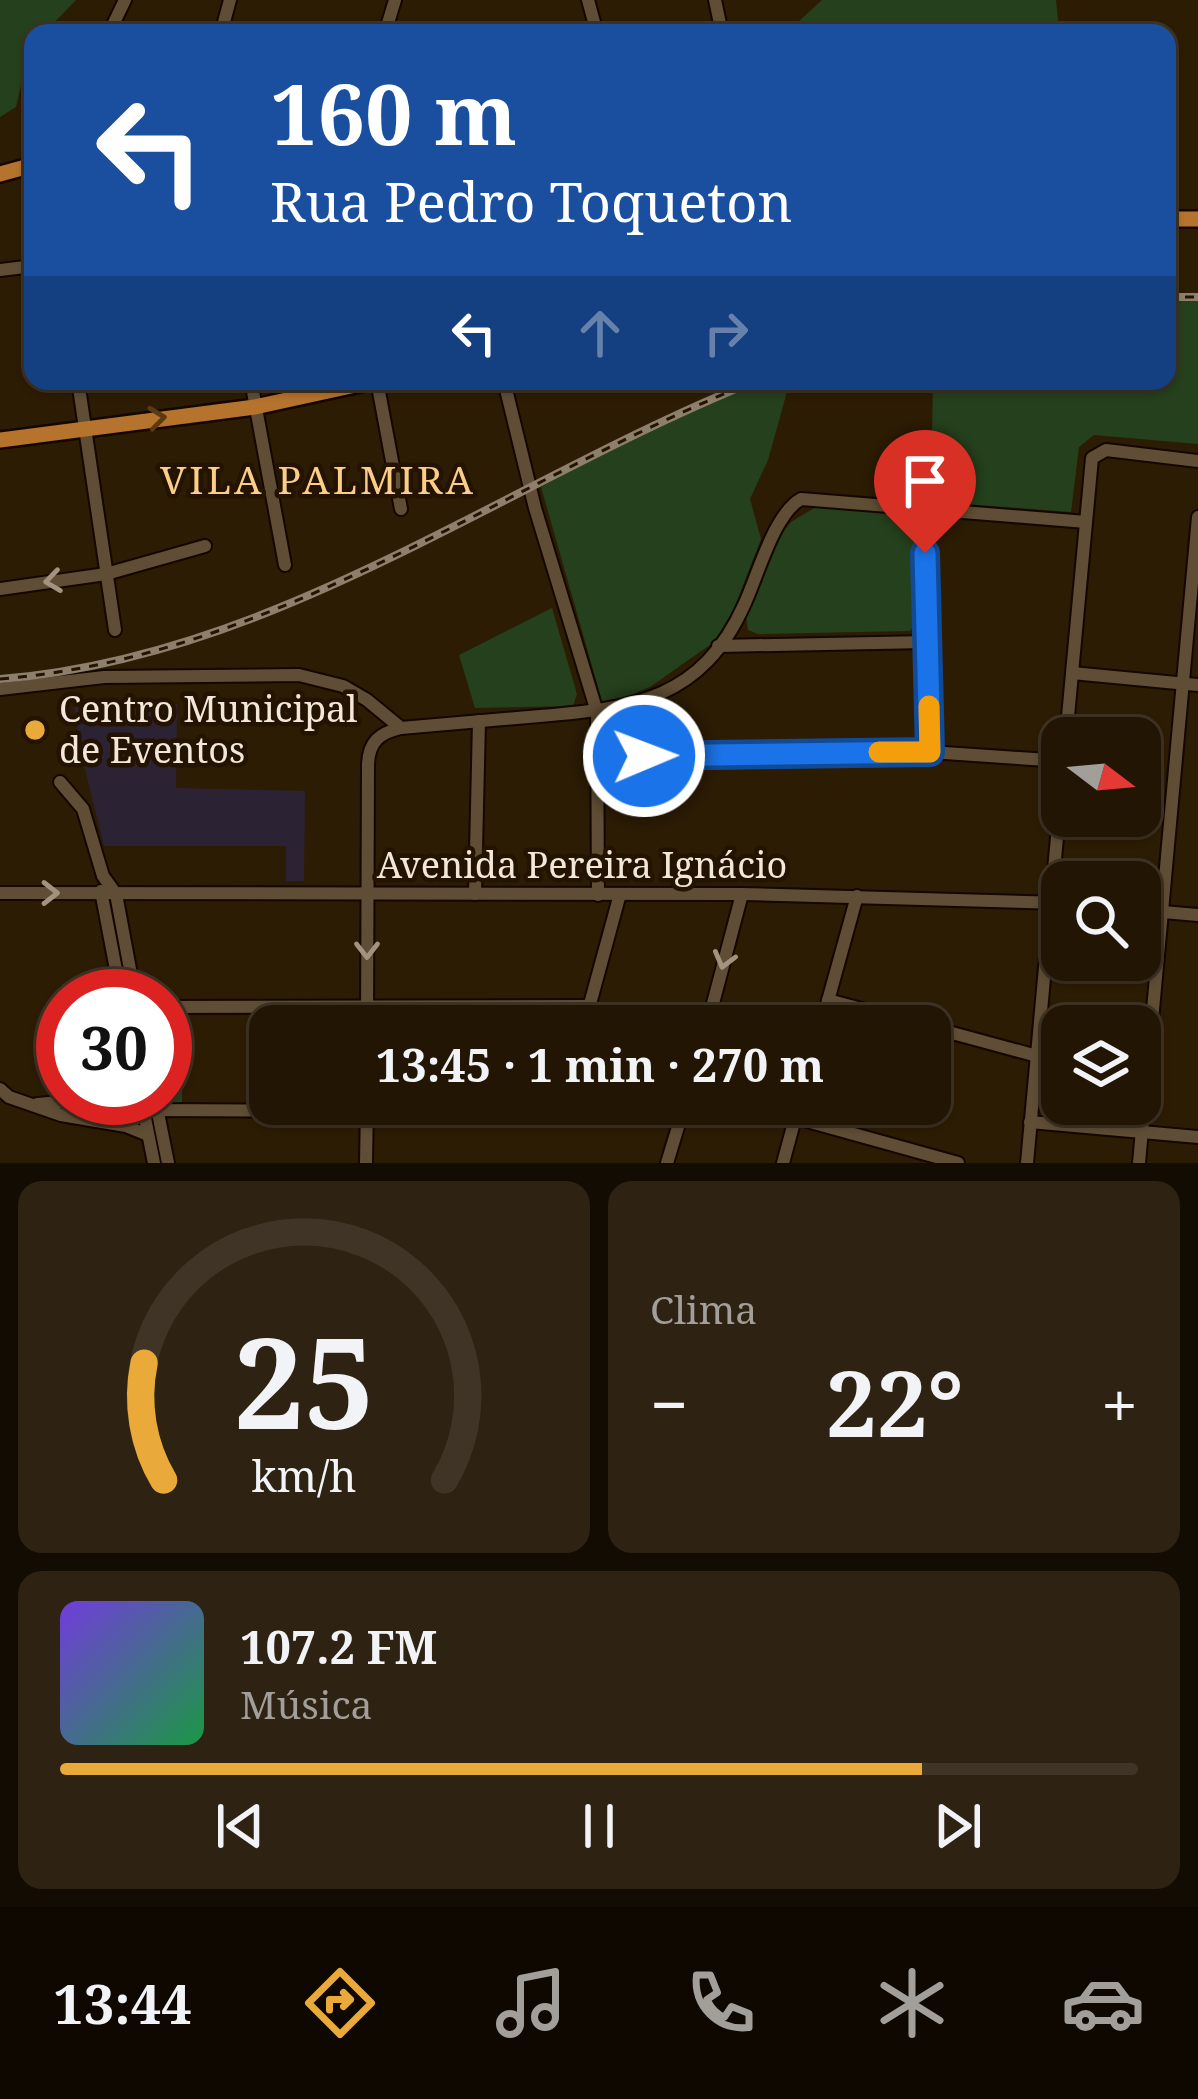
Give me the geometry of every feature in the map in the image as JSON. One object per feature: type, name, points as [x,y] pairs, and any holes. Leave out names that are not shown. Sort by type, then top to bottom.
[{"type":"main road","points":[[0,440],[255,407],[334,390]]},
{"type":"street","points":[[79,390],[115,630]]},
{"type":"street","points":[[252,390],[285,565]]},
{"type":"street","points":[[378,390],[400,509]]},
{"type":"street","points":[[506,390],[535,508],[597,712],[598,895]]},
{"type":"street","points":[[1068,717],[1092,458],[1106,450],[1198,461]]},
{"type":"street","points":[[367,1005],[369,753],[380,735],[401,728],[597,712],[640,704],[675,687],[708,660],[736,624],[769,543],[790,506],[809,497],[1086,522]]},
{"type":"street","points":[[923,508],[930,752]]},
{"type":"street","points":[[1139,1163],[1162,912],[1191,684],[1198,517]]},
{"type":"street","points":[[0,589],[106,574],[205,546]]},
{"type":"street","points":[[718,646],[927,642]]},
{"type":"street","points":[[1072,673],[1191,684]]},
{"type":"street","points":[[0,689],[104,677],[299,675],[343,686],[401,728]]},
{"type":"street","points":[[475,894],[479,721]]},
{"type":"street","points":[[597,757],[930,752],[1041,760]]},
{"type":"street","points":[[60,782],[83,809],[103,876],[116,894],[131,969]]},
{"type":"street","points":[[103,876],[101,894],[116,969]]},
{"type":"street","name":"Avenida Pereira Ignácio","points":[[0,893],[857,896],[1041,902]]},
{"type":"street","points":[[588,1005],[620,894]]},
{"type":"street","points":[[712,1005],[742,895]]},
{"type":"street","points":[[827,1005],[857,896]]},
{"type":"street","points":[[1162,912],[1198,915]]},
{"type":"street","points":[[1027,1163],[1046,981]]},
{"type":"street","points":[[828,1000],[846,1005]]},
{"type":"street","points":[[192,1006],[249,1006]]},
{"type":"street","points":[[951,1033],[1037,1056]]},
{"type":"street","points":[[0,1089],[9,1097],[36,1104]]},
{"type":"street","points":[[192,1105],[249,1106]]},
{"type":"street","points":[[1030,1122],[1198,1137]]},
{"type":"street","points":[[120,1125],[148,1135]]},
{"type":"street","points":[[148,1125],[154,1163]]},
{"type":"street","points":[[156,1125],[168,1163]]},
{"type":"street","points":[[366,1163],[367,1125]]},
{"type":"street","points":[[667,1163],[679,1125]]},
{"type":"street","points":[[783,1163],[794,1125]]},
{"type":"street","points":[[841,1125],[958,1163]]},
{"type":"shaded area","points":[[74,704],[177,704],[176,788],[305,791],[304,881],[286,881],[286,846],[104,846]]},
{"type":"green space","points":[[0,0],[76,0],[53,24],[24,24],[24,72],[16,107],[0,117]]},
{"type":"green space","points":[[822,0],[1056,0],[1058,24],[796,24]]},
{"type":"green space","points":[[1198,297],[1198,444],[1094,435],[1079,447],[1071,512],[922,501],[920,436],[932,437],[933,390],[1176,390],[1176,298]]},
{"type":"green space","points":[[733,390],[787,390],[768,460],[750,499],[761,539],[733,611],[714,642],[650,687],[602,701],[541,487],[663,418]]},
{"type":"green space","points":[[816,507],[899,514],[914,522],[920,620],[910,631],[758,634],[748,630],[746,617],[782,533]]},
{"type":"green space","points":[[552,608],[577,694],[573,706],[475,708],[459,655]]},
{"type":"railway","points":[[1176,297],[1198,297]]},
{"type":"railway","points":[[0,679],[101,664],[199,637],[295,601],[735,390]]},
{"type":"slow traffic","points":[[879,752],[930,752],[929,706]]},
{"type":"place","name":"Centro Municipal de Eventos","points":[[35,730]]},
{"type":"district","name":"VILA PALMIRA","points":[[318,480]]},
{"type":"route","points":[[644,756],[930,752],[925,553]]}]
